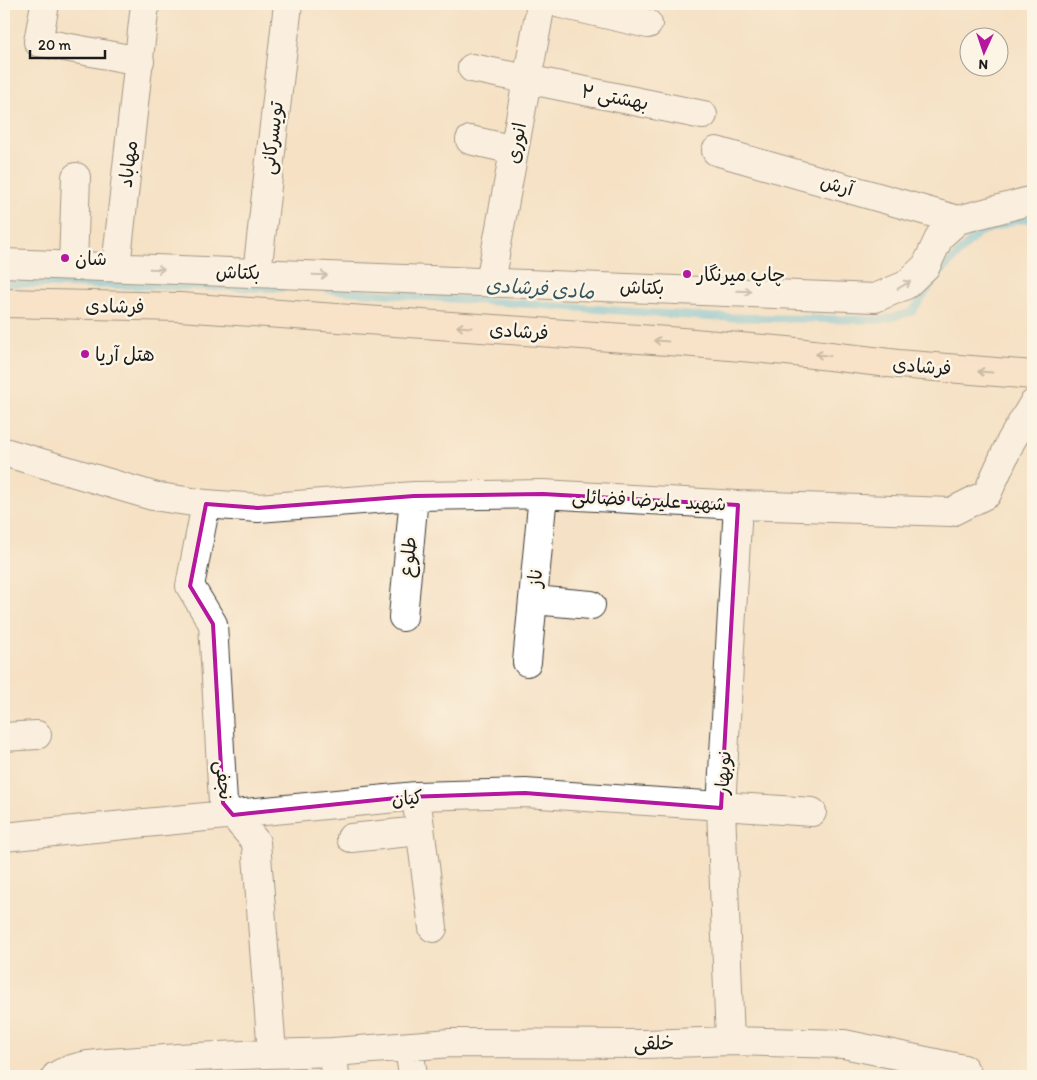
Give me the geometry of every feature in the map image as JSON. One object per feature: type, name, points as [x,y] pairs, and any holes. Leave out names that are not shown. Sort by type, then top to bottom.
[{"type":"main road","name":"فرشادی","points":[[4,303],[180,307],[682,342],[786,351],[898,364],[1033,375]]},
{"type":"street","points":[[45,4],[38,42],[140,61]]},
{"type":"street","name":"مهاباد","points":[[116,267],[145,4]]},
{"type":"street","name":"تویسرکانی","points":[[257,273],[288,4]]},
{"type":"street","name":"انوری","points":[[490,282],[541,4]]},
{"type":"street","points":[[561,4],[631,15]]},
{"type":"street","name":"بهشتی ۲","points":[[472,68],[703,115]]},
{"type":"street","points":[[470,140],[514,150]]},
{"type":"street","name":"آرش","points":[[716,151],[958,220]]},
{"type":"street","points":[[73,265],[76,177]]},
{"type":"street","name":"بکتاش","points":[[4,263],[875,298],[906,285],[926,266],[940,236],[958,220],[1033,200]]},
{"type":"street","name":"شهید علیرضا فضائلی","points":[[206,504],[258,508],[414,496],[543,494],[738,505],[951,512],[988,494],[1022,441],[1033,404]]},
{"type":"street","points":[[4,452],[153,496],[206,504]]},
{"type":"street","name":"ناز","points":[[527,662],[543,494]]},
{"type":"street","name":"طلوع","points":[[403,617],[414,496]]},
{"type":"street","name":"نجفی","points":[[206,504],[190,586],[213,624],[223,803],[256,842],[272,1053]]},
{"type":"street","name":"نوبهار","points":[[730,1041],[721,808],[738,505]]},
{"type":"street","points":[[533,600],[591,605]]},
{"type":"street","points":[[4,737],[37,735]]},
{"type":"street","name":"کیان","points":[[4,836],[416,796],[525,793],[721,808],[812,812]]},
{"type":"street","points":[[416,796],[433,928]]},
{"type":"street","points":[[351,838],[420,831]]},
{"type":"street","name":"خلقی","points":[[61,1073],[174,1058],[272,1053],[334,1064],[409,1046],[451,1043],[645,1044],[730,1041],[844,1044],[964,1069],[968,1076]]},
{"type":"street","points":[[409,1046],[412,1076]]},
{"type":"highlighted area","points":[[543,494],[738,505],[721,808],[525,793],[406,797],[233,815],[223,803],[213,624],[190,586],[206,504],[258,508],[414,496]]},
{"type":"waterway","name":"مادی فرشادی","points":[[329,290],[709,317],[882,320],[912,312],[937,276],[978,233],[1016,220],[1033,219]]},
{"type":"waterway","name":"مادی فرشادی","points":[[4,283],[283,288]]},
{"type":"place","name":"شان","points":[[65,258]]},
{"type":"place","name":"چاپ میرنگار","points":[[687,274]]},
{"type":"place","name":"هتل آریا","points":[[85,354]]}]
